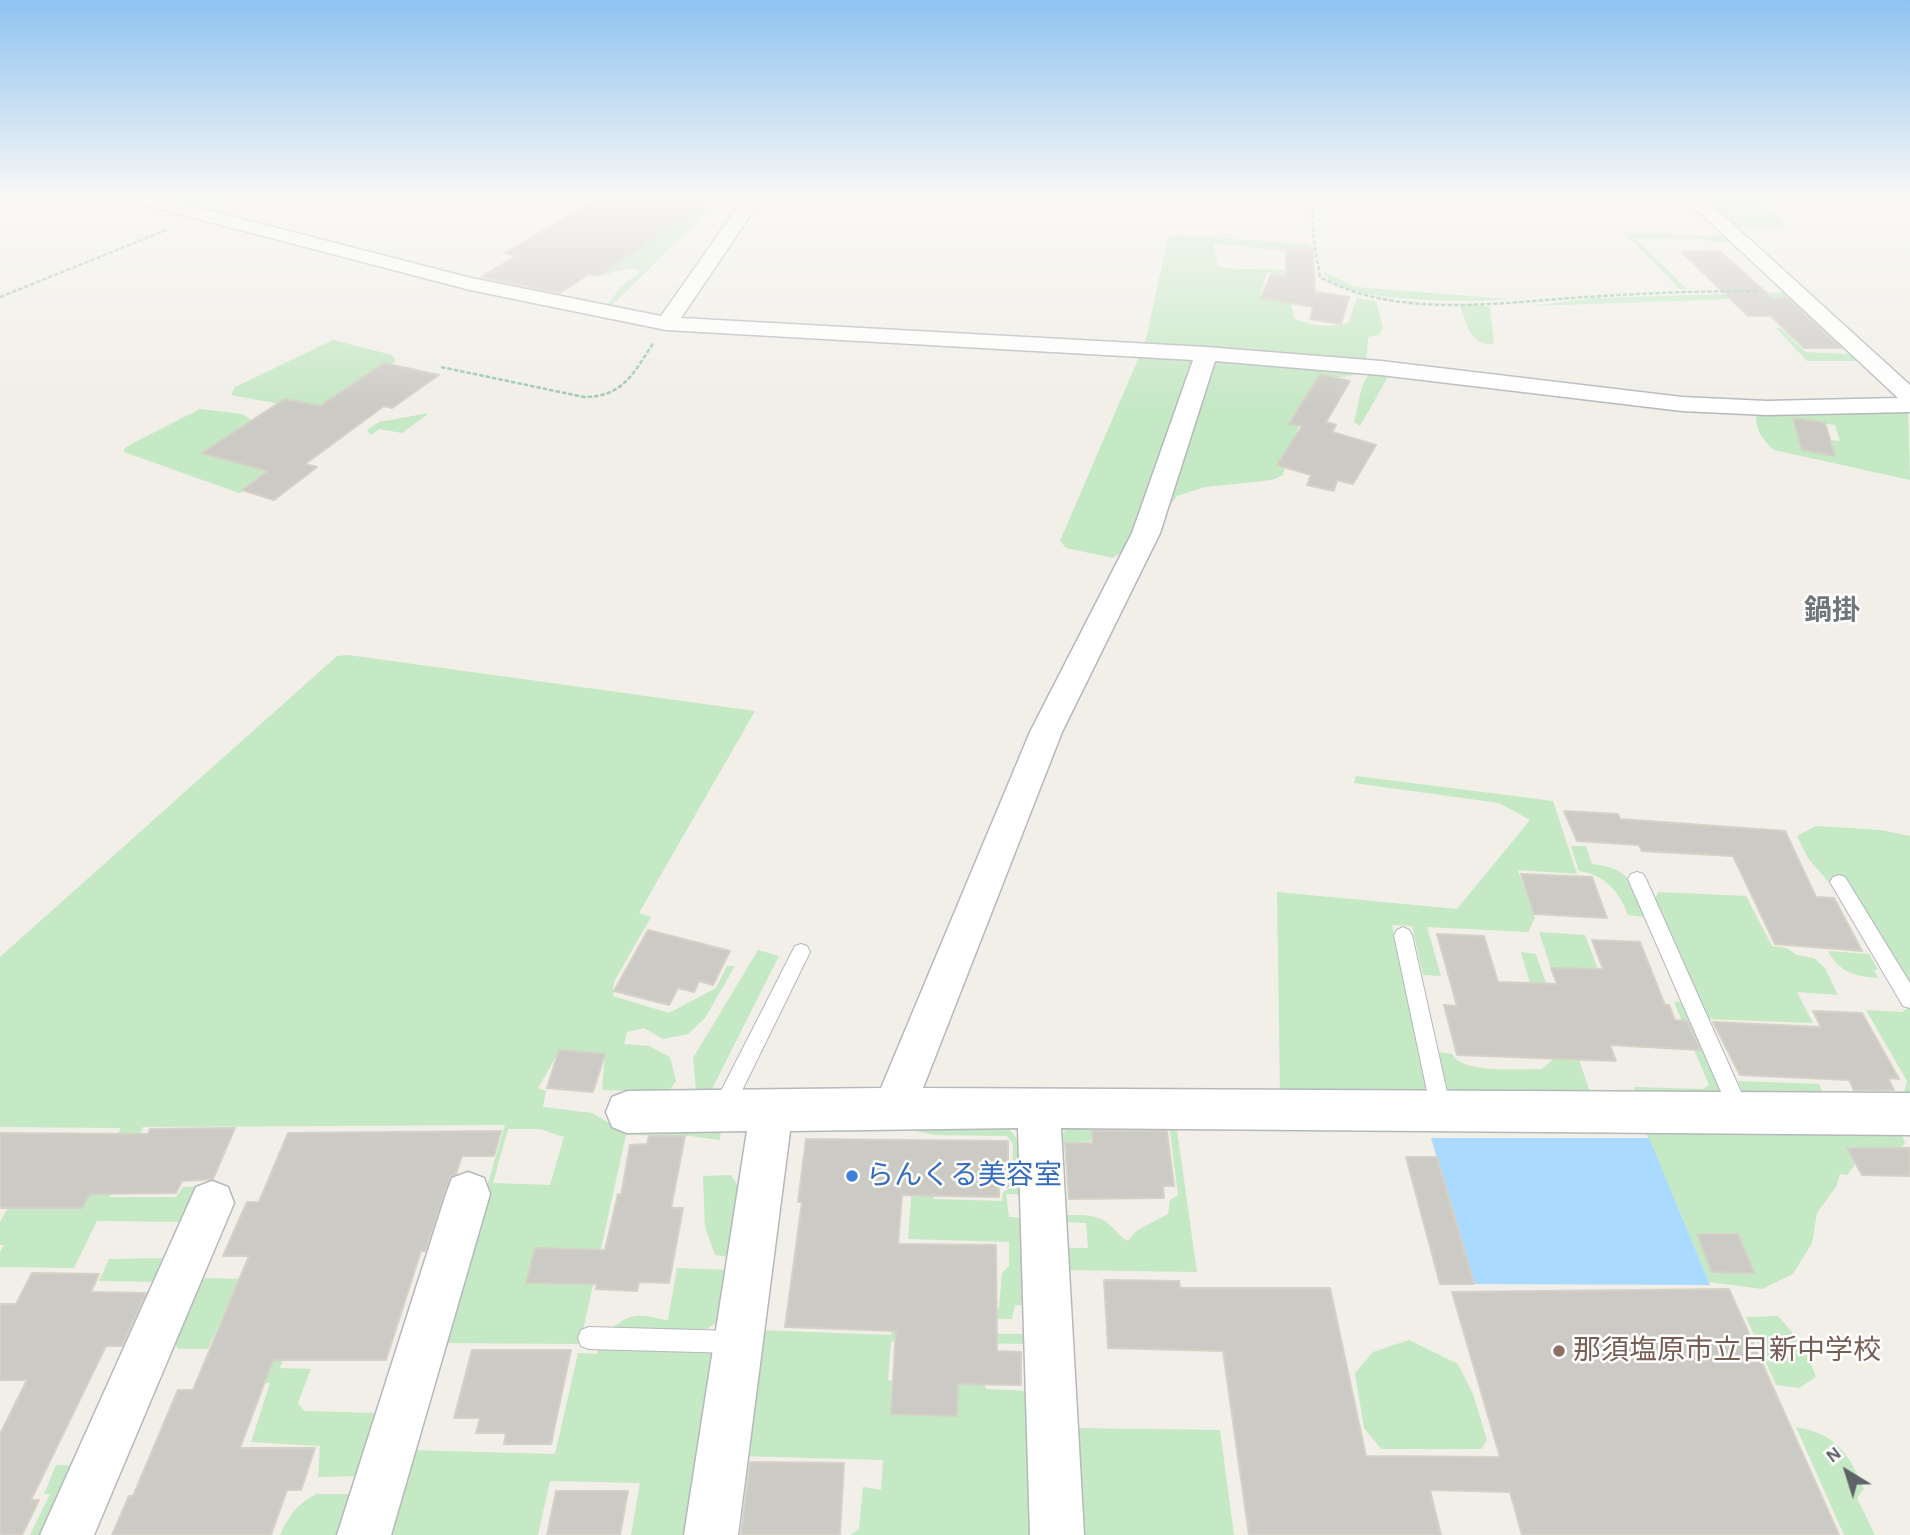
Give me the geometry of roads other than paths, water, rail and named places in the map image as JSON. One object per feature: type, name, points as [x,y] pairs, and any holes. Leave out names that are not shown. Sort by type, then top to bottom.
[{"type":"street","points":[[403,267],[470,284],[667,324],[1206,354],[1381,368],[1682,404],[1767,408],[1910,405]]},
{"type":"street","points":[[667,324],[706,267]]},
{"type":"street","points":[[1768,267],[1910,397]]},
{"type":"street","points":[[894,1107],[1046,732],[1146,533],[1206,354]]},
{"type":"street","points":[[1039,1107],[1057,1535]]},
{"type":"street","points":[[627,1112],[1039,1107],[1910,1114]]},
{"type":"street","points":[[711,1535],[772,1110]]},
{"type":"street","points":[[364,1535],[468,1194]]},
{"type":"street","points":[[67,1535],[212,1203]]},
{"type":"lane","points":[[1637,879],[1740,1113]]},
{"type":"lane","points":[[1839,882],[1910,1000]]},
{"type":"lane","points":[[1403,935],[1441,1110]]},
{"type":"lane","points":[[722,1111],[801,952]]},
{"type":"lane","points":[[589,1338],[738,1342]]},
{"type":"water","points":[[1431,1138],[1649,1138],[1710,1285],[1474,1284]]},
{"type":"place","name":"らんくる美容室","points":[[852,1176]]},
{"type":"place","name":"那須塩原市立日新中学校","points":[[1559,1351]]},
{"type":"district","name":"鍋掛","points":[[1832,611]]}]
